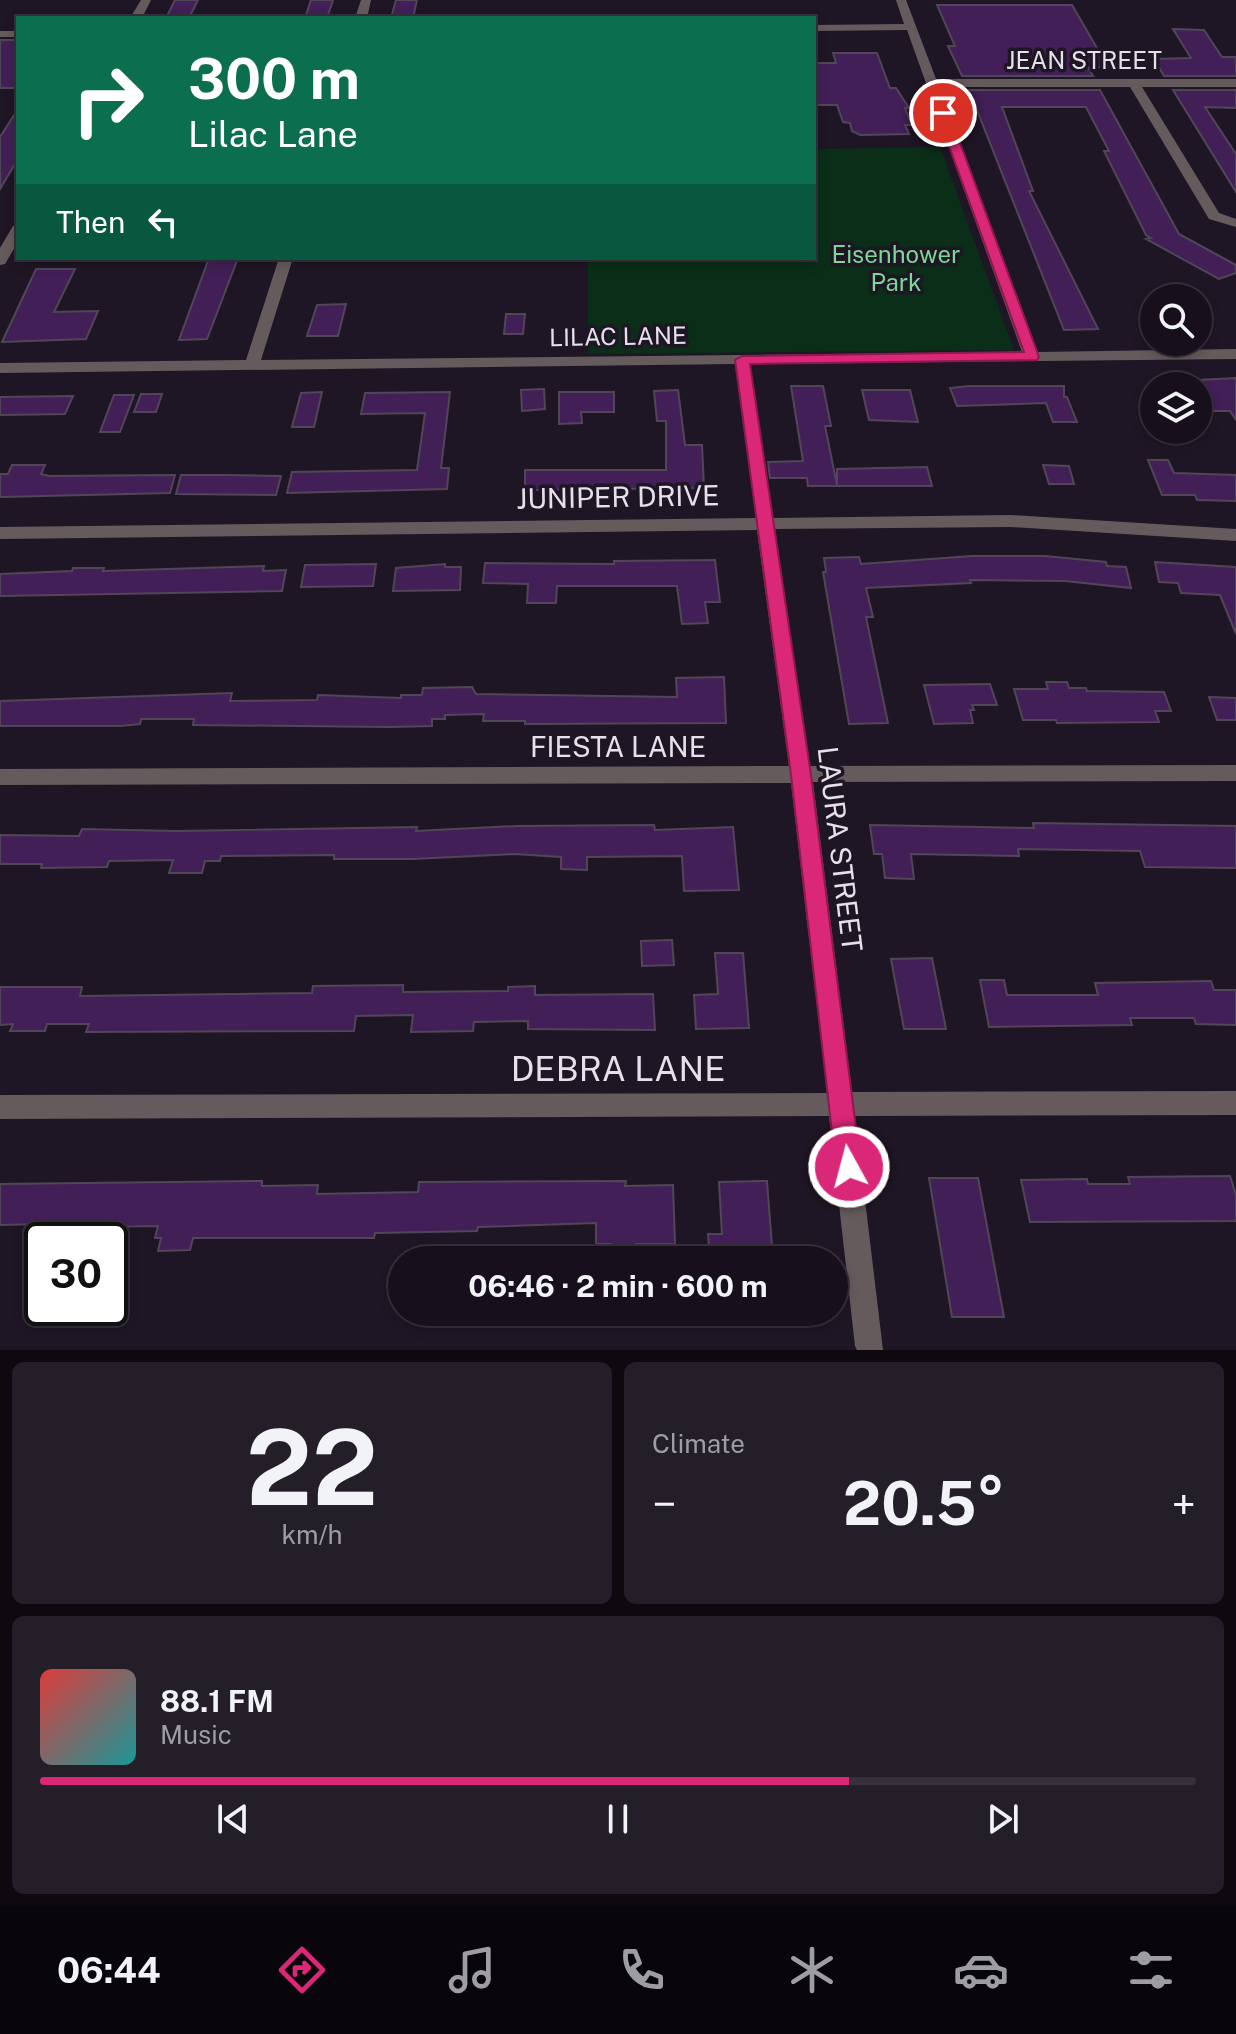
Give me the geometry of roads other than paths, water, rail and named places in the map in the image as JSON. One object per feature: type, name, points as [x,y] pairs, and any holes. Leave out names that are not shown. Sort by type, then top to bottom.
[{"type":"street","points":[[901,0],[1032,357]]},
{"type":"street","points":[[816,28],[911,27]]},
{"type":"street","name":"JEAN STREET","points":[[932,83],[1236,83]]},
{"type":"street","points":[[1134,83],[1214,216],[1236,223]]},
{"type":"street","points":[[0,261],[16,233]]},
{"type":"street","points":[[252,365],[285,260]]},
{"type":"street","name":"LILAC LANE","points":[[0,368],[1236,354]]},
{"type":"street","name":"LAURA STREET","points":[[742,360],[801,775],[870,1346]]},
{"type":"street","name":"JUNIPER DRIVE","points":[[0,533],[1010,521],[1236,535]]},
{"type":"street","name":"FIESTA LANE","points":[[0,777],[1236,773]]},
{"type":"street","name":"DEBRA LANE","points":[[0,1107],[1236,1103]]},
{"type":"park label","name":"Eisenhower Park","points":[[896,269]]}]
